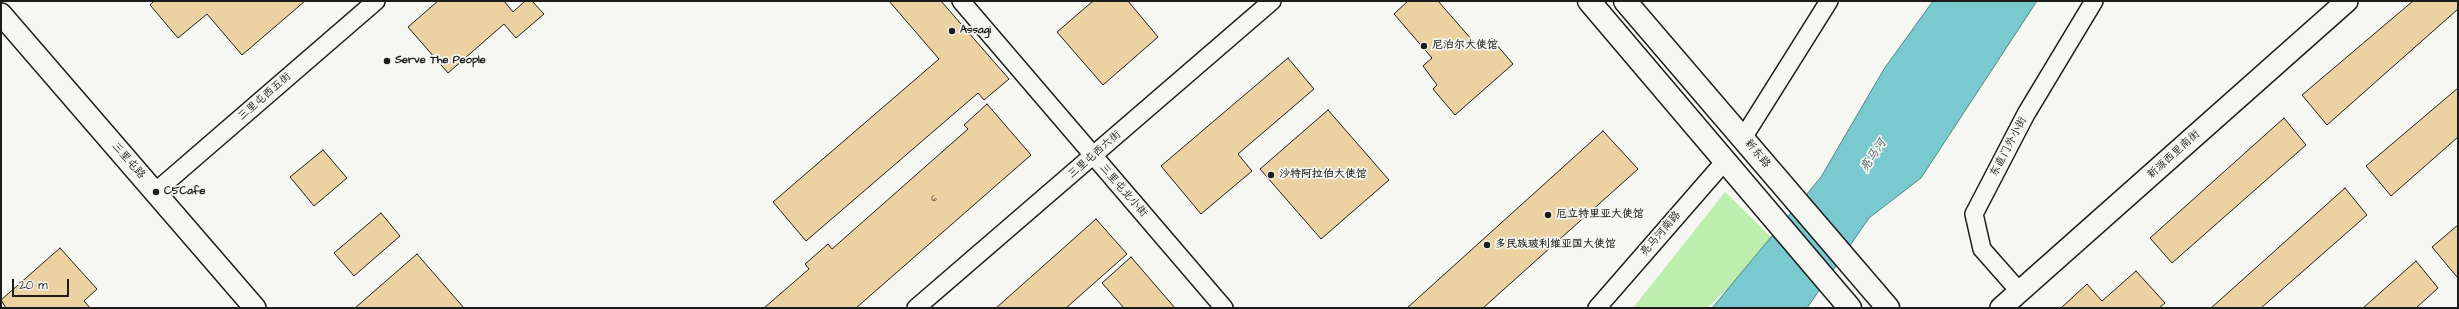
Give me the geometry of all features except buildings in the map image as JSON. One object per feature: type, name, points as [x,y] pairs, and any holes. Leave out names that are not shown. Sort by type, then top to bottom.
[{"type":"main road","points":[[1589,1],[1758,202],[1850,308]]},
{"type":"main road","name":"新东路","points":[[1625,1],[1888,308]]},
{"type":"street","name":"三里屯西五街","points":[[155,192],[376,1]]},
{"type":"street","name":"三里屯北小街","points":[[960,1],[1224,308]]},
{"type":"street","name":"三里屯西六街","points":[[916,308],[1272,1]]},
{"type":"street","points":[[1743,138],[1829,1]]},
{"type":"street","name":"东直门外小街","points":[[2019,292],[1982,249],[1974,214],[2026,114],[2094,1]]},
{"type":"street","name":"新源西里南街","points":[[2000,308],[2347,1]]},
{"type":"street","name":"三里屯路","points":[[1,14],[255,308]]},
{"type":"street","name":"亮马河南路","points":[[1597,308],[1725,161]]},
{"type":"green space","points":[[1725,192],[1776,242],[1707,308],[1633,308]]},
{"type":"water","name":"亮马河","points":[[1933,1],[2037,1],[1921,178],[1869,218],[1807,308],[1712,308],[1821,177],[1884,69]]},
{"type":"place","name":"Assagi","points":[[952,31]]},
{"type":"place","name":"尼泊尔大使馆","points":[[1424,46]]},
{"type":"place","name":"Serve The People","points":[[387,61]]},
{"type":"place","name":"沙特阿拉伯大使馆","points":[[1271,175]]},
{"type":"place","name":"C5Cafe","points":[[156,192]]},
{"type":"place","name":"厄立特里亚大使馆","points":[[1548,215]]},
{"type":"place","name":"多民族玻利维亚国大使馆","points":[[1487,245]]}]
